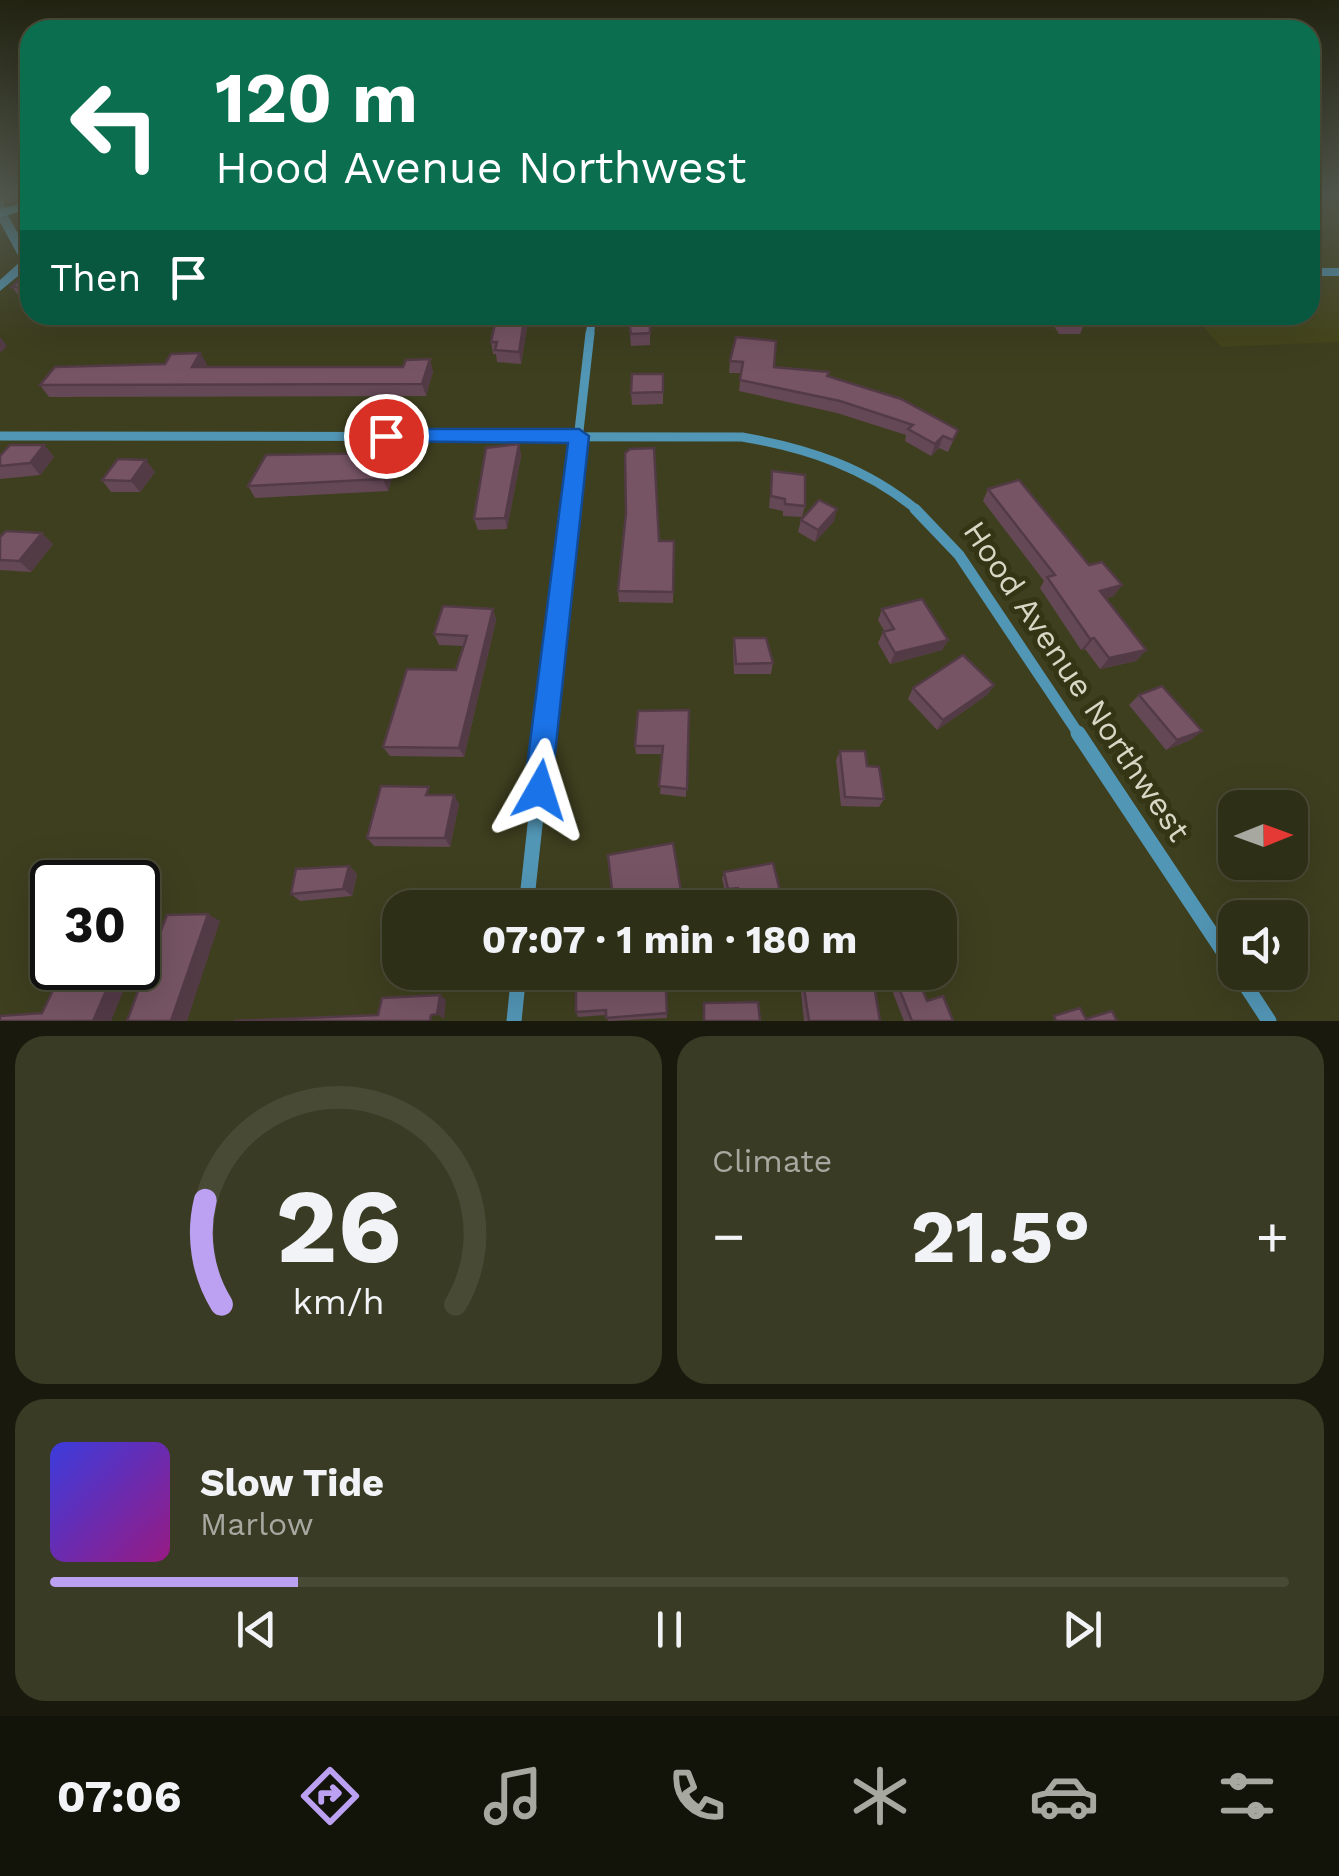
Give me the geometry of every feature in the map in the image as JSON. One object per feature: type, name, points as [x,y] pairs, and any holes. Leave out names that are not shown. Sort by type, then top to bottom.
[{"type":"street","points":[[528,890],[591,325]]},
{"type":"street","name":"Hood Avenue Northwest","points":[[0,436],[579,436],[772,441],[837,459],[897,492],[933,522],[959,554],[1218,944]]},
{"type":"street","points":[[514,1021],[517,990]]},
{"type":"street","name":"Hood Avenue Northwest","points":[[1249,990],[1270,1021]]},
{"type":"shaded area","points":[[1320,244],[1339,244],[1339,342],[1221,347],[1202,325],[1320,325]]},
{"type":"building","points":[[495,325],[523,325],[519,352],[495,350],[497,342],[491,342]]},
{"type":"building","points":[[630,325],[650,325],[650,333],[631,334]]},
{"type":"building","points":[[736,337],[776,341],[774,367],[829,372],[827,376],[901,399],[958,430],[953,440],[943,436],[935,444],[908,429],[913,425],[840,401],[740,380],[743,362],[730,361]]},
{"type":"building","points":[[200,353],[192,367],[403,367],[406,360],[430,359],[422,384],[40,385],[55,367],[165,364],[171,354]]},
{"type":"building","points":[[632,374],[663,374],[663,392],[631,393]]},
{"type":"building","points":[[519,444],[505,518],[474,519],[486,448]]},
{"type":"building","points":[[10,445],[44,445],[30,463],[0,466],[0,456]]},
{"type":"building","points":[[654,448],[659,541],[674,541],[673,592],[618,591],[626,513],[625,453],[630,449]]},
{"type":"building","points":[[392,453],[383,479],[248,486],[266,455]]},
{"type":"building","points":[[118,459],[146,460],[131,481],[102,480]]},
{"type":"building","points":[[772,471],[805,475],[805,506],[785,504],[785,499],[771,496]]},
{"type":"building","points":[[1019,480],[1089,565],[1102,562],[1122,585],[1100,591],[1146,650],[1109,658],[1094,638],[1090,639],[1047,577],[1055,575],[988,489]]},
{"type":"building","points":[[819,500],[837,509],[818,530],[801,520]]},
{"type":"building","points":[[6,531],[42,533],[19,561],[0,560],[0,537]]},
{"type":"building","points":[[922,599],[948,640],[895,653],[883,632],[894,629],[882,609]]},
{"type":"building","points":[[443,606],[493,609],[459,748],[383,747],[407,669],[456,670],[467,636],[434,634]]},
{"type":"building","points":[[734,638],[766,638],[773,663],[736,664]]},
{"type":"building","points":[[963,655],[994,685],[943,720],[913,688]]},
{"type":"building","points":[[1162,686],[1202,731],[1177,740],[1139,695]]},
{"type":"building","points":[[689,710],[687,789],[659,786],[663,746],[635,746],[638,711]]},
{"type":"building","points":[[840,751],[865,751],[867,766],[879,767],[884,799],[845,797]]},
{"type":"building","points":[[381,786],[429,787],[426,795],[454,795],[445,838],[367,838]]},
{"type":"building","points":[[673,843],[681,890],[612,890],[608,855]]},
{"type":"building","points":[[773,863],[780,890],[728,889],[724,872]]},
{"type":"building","points":[[349,866],[343,889],[291,894],[296,869]]},
{"type":"building","points":[[208,914],[171,1021],[127,1021],[139,990],[160,990],[160,933],[167,915]]},
{"type":"building","points":[[53,990],[106,990],[93,1021],[0,1021],[0,1016],[42,1013]]},
{"type":"building","points":[[576,990],[666,990],[667,1013],[606,1018],[606,1010],[576,1012]]},
{"type":"building","points":[[804,990],[875,990],[880,1021],[809,1021]]},
{"type":"building","points":[[900,990],[922,990],[927,1001],[943,996],[953,1021],[912,1021]]},
{"type":"building","points":[[440,995],[437,1014],[431,1015],[430,1021],[234,1021],[378,1015],[382,998]]},
{"type":"building","points":[[758,1002],[760,1021],[704,1021],[704,1003]]},
{"type":"building","points":[[1080,1008],[1086,1019],[1112,1011],[1117,1021],[1056,1021],[1054,1016]]},
{"type":"route","points":[[386,436],[579,436],[540,790]]}]
